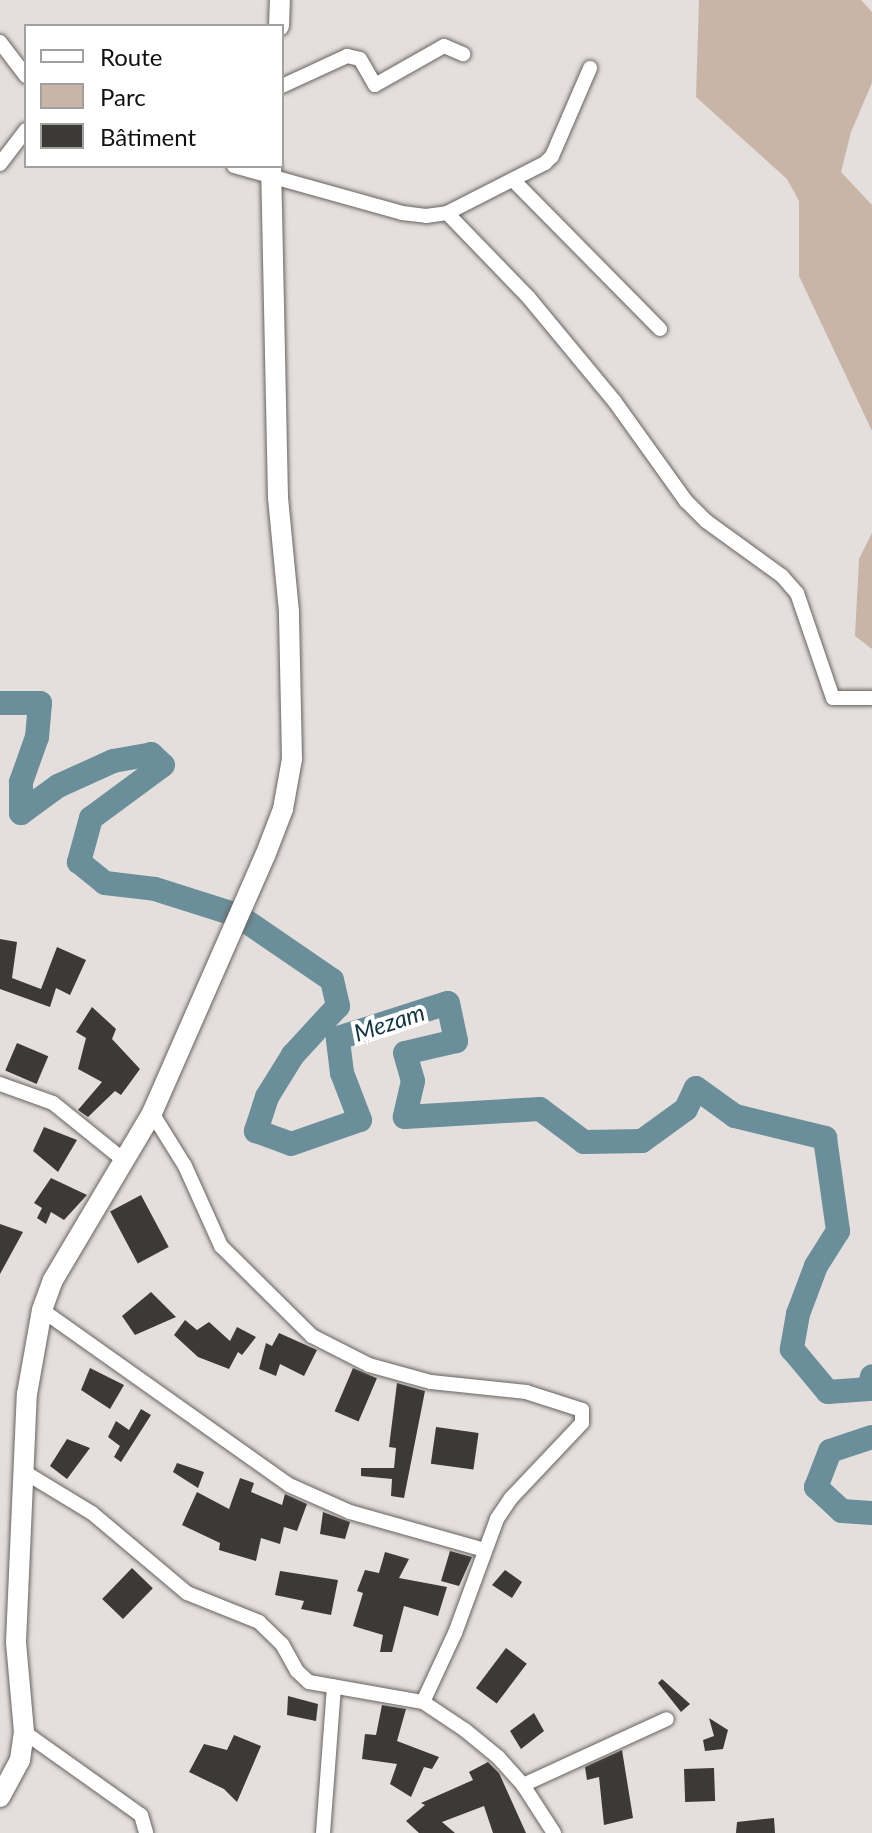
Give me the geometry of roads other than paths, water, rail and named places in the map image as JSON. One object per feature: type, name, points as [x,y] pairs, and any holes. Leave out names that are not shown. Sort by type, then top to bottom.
[{"type":"street","points":[[279,24],[280,0]]},
{"type":"street","points":[[0,42],[24,73]]},
{"type":"street","points":[[284,85],[347,56],[360,59],[370,82],[375,85],[444,46],[463,54]]},
{"type":"street","points":[[0,1797],[20,1760],[24,1732],[16,1642],[26,1473],[27,1394],[42,1310],[53,1280],[152,1113],[283,809],[292,759],[289,612],[278,497],[270,170],[402,213],[426,216],[447,213],[514,181],[552,156],[590,68]]},
{"type":"street","points":[[0,164],[24,133]]},
{"type":"street","points":[[514,181],[660,329]]},
{"type":"street","points":[[447,213],[529,298],[586,367],[686,501],[706,521],[782,576],[797,593],[833,698],[872,698]]},
{"type":"street","points":[[0,1084],[53,1103],[125,1161]]},
{"type":"street","points":[[152,1113],[185,1166],[221,1246],[312,1336],[369,1365],[431,1382],[526,1392],[582,1410],[582,1423],[511,1498],[497,1519],[455,1633],[423,1702]]},
{"type":"street","points":[[42,1310],[289,1485],[350,1512],[484,1550]]},
{"type":"street","points":[[26,1473],[92,1513],[187,1593],[259,1622],[282,1644],[302,1678],[423,1702],[465,1730],[498,1757],[523,1785],[554,1833]]},
{"type":"street","points":[[323,1833],[334,1686]]},
{"type":"street","points":[[523,1785],[667,1719]]},
{"type":"street","points":[[24,1732],[141,1815],[146,1833]]},
{"type":"waterway","name":"Mezam","points":[[0,703],[40,703],[37,737],[21,782],[21,813],[58,786],[113,761],[151,754],[163,765],[91,818],[79,862],[105,883],[155,889],[237,915],[332,980],[338,1006],[293,1055],[267,1097],[256,1131],[291,1144],[360,1120],[342,1073],[338,1038],[448,1003],[456,1041],[405,1053],[413,1081],[405,1117],[540,1109],[584,1142],[642,1141],[686,1109],[696,1088],[735,1116],[825,1138],[838,1231],[816,1266],[798,1314],[792,1349],[828,1392],[869,1389],[872,1376]]},
{"type":"waterway","name":"Mezam","points":[[872,1437],[830,1451],[816,1487],[842,1511],[872,1513]]}]
